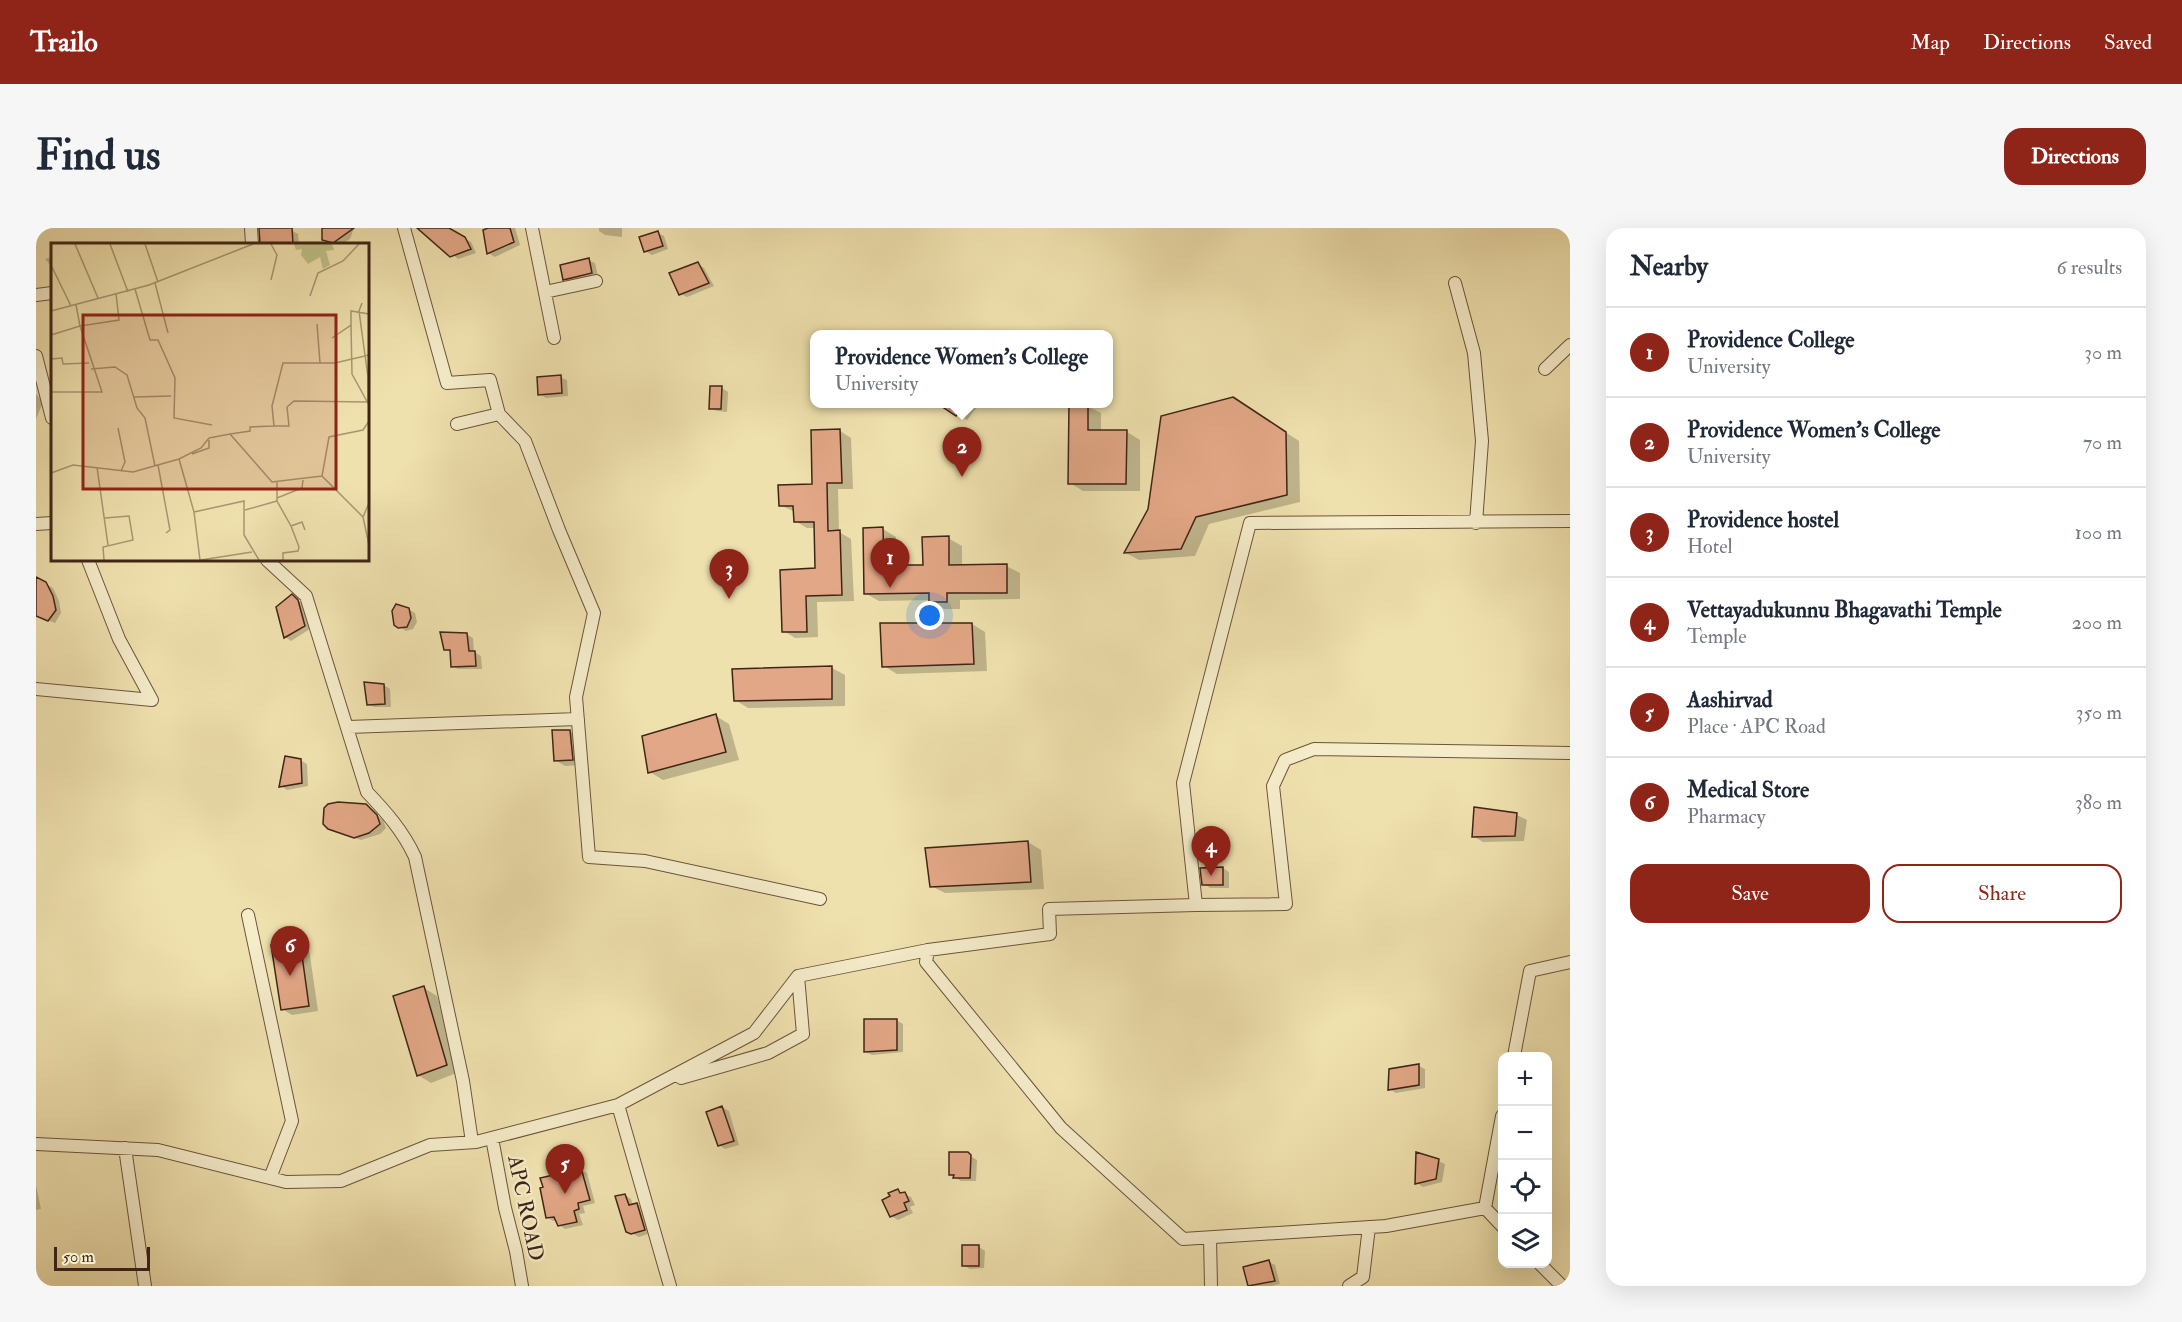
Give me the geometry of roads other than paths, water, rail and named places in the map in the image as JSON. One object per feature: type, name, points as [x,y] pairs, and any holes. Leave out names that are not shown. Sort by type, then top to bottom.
[{"type":"street","points":[[250,228],[252,243]]},
{"type":"street","points":[[404,228],[447,383],[490,380],[499,414],[525,441],[594,613],[576,697],[589,857],[645,861],[820,899]]},
{"type":"street","points":[[532,228],[554,338]]},
{"type":"street","points":[[545,292],[596,281]]},
{"type":"street","points":[[1455,284],[1474,353],[1482,441],[1476,523]]},
{"type":"street","points":[[36,296],[51,293]]},
{"type":"street","points":[[1545,369],[1570,345]]},
{"type":"street","points":[[36,356],[51,414]]},
{"type":"street","points":[[457,423],[499,414]]},
{"type":"street","points":[[1196,906],[1183,783],[1250,523],[1570,522]]},
{"type":"street","points":[[36,689],[152,700],[119,639],[88,561]]},
{"type":"street","points":[[268,561],[306,596],[367,792],[389,814],[408,841],[415,856],[463,1081],[472,1142]]},
{"type":"street","points":[[348,727],[578,719]]},
{"type":"street","points":[[36,1144],[158,1150],[286,1182],[341,1181],[430,1145],[492,1138],[618,1105],[754,1033],[798,976],[928,950],[1050,934],[1049,909],[1286,904],[1273,786],[1285,760],[1314,749],[1570,753]]},
{"type":"street","points":[[248,915],[292,1121],[270,1178]]},
{"type":"street","points":[[928,950],[926,962],[1061,1128],[1183,1239],[1386,1226],[1485,1208]]},
{"type":"street","points":[[1515,1052],[1530,971],[1570,962]]},
{"type":"street","points":[[660,1083],[768,1053],[802,1034],[798,976]]},
{"type":"street","points":[[618,1105],[670,1286]]},
{"type":"street","name":"APC ROAD","points":[[492,1138],[522,1286]]},
{"type":"street","points":[[1485,1208],[1498,1142]]},
{"type":"street","points":[[125,1148],[145,1286]]},
{"type":"street","points":[[1485,1208],[1498,1221]]},
{"type":"street","points":[[1349,1286],[1363,1277],[1369,1227]]},
{"type":"street","points":[[1210,1238],[1211,1286]]},
{"type":"street","points":[[1545,1268],[1562,1286]]},
{"type":"place","name":"Providence Women's College","points":[[962,477]]},
{"type":"place","name":"Providence College","points":[[890,588]]},
{"type":"place","name":"Providence hostel","points":[[729,599]]},
{"type":"place","name":"Vettayadukunnu Bhagavathi Temple","points":[[1211,876]]},
{"type":"place","name":"Medical Store","points":[[290,976]]},
{"type":"place","name":"Aashirvad","points":[[565,1194]]}]
